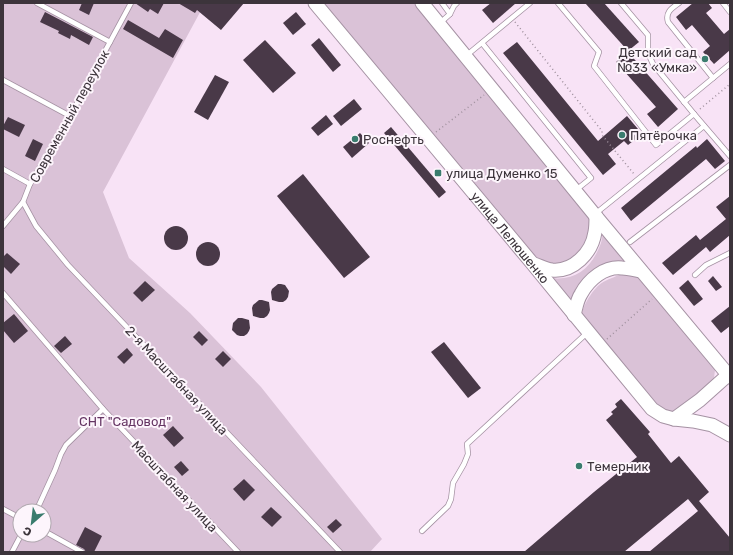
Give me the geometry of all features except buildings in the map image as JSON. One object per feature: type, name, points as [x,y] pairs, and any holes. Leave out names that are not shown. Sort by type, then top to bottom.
[{"type":"street","name":"улица Лелюшенко","points":[[314,3],[428,138],[652,409],[663,416],[674,419],[712,425],[730,435]]},
{"type":"street","points":[[422,3],[575,191],[729,376],[674,419]]},
{"type":"street","points":[[532,263],[546,269],[554,270],[573,266],[584,257],[591,246],[595,233],[595,215]]},
{"type":"street","points":[[574,315],[580,295],[592,279],[603,272],[621,267],[641,271]]},
{"type":"lane","points":[[37,3],[110,42]]},
{"type":"lane","name":"Современный переулок","points":[[3,226],[23,202],[30,184],[70,116],[131,3]]},
{"type":"lane","points":[[442,3],[450,14]]},
{"type":"lane","points":[[439,24],[450,14],[454,6],[458,3]]},
{"type":"lane","points":[[466,56],[530,3]]},
{"type":"lane","points":[[558,3],[599,52],[594,66],[656,145],[694,114]]},
{"type":"lane","points":[[621,3],[648,35],[648,54],[653,64],[730,156]]},
{"type":"lane","points":[[679,3],[667,14],[668,22],[713,78]]},
{"type":"lane","points":[[723,3],[730,12]]},
{"type":"lane","points":[[482,43],[591,178],[575,191]]},
{"type":"lane","points":[[684,102],[730,64]]},
{"type":"lane","points":[[3,80],[70,116]]},
{"type":"lane","points":[[595,215],[704,126]]},
{"type":"lane","points":[[630,242],[730,165]]},
{"type":"lane","points":[[3,169],[30,184]]},
{"type":"lane","name":"2-я Масштабная улица","points":[[23,202],[36,226],[68,265],[340,552]]},
{"type":"lane","points":[[695,275],[706,265],[730,252]]},
{"type":"lane","name":"Масштабная улица","points":[[3,293],[103,409],[238,552]]},
{"type":"lane","points":[[422,531],[448,506],[451,499],[453,483],[468,454],[467,444],[588,332]]},
{"type":"lane","points":[[40,503],[66,445],[103,409]]},
{"type":"lane","points":[[3,509],[12,514]]},
{"type":"lane","points":[[52,535],[82,552]]},
{"type":"lane","points":[[12,552],[17,543]]},
{"type":"path","points":[[512,18],[602,131],[602,135],[638,179]]},
{"type":"path","points":[[700,109],[730,84]]},
{"type":"path","points":[[428,138],[491,88]]},
{"type":"path","points":[[600,346],[659,292]]},
{"type":"green space","name":"СНТ \"Садовод\"","points":[[3,3],[205,3],[103,192],[129,258],[190,313],[261,387],[382,539],[370,552],[3,552]]},
{"type":"green space","points":[[324,3],[415,3],[589,213],[592,234],[576,259],[558,265],[541,260],[532,254]]},
{"type":"green space","points":[[603,228],[633,265],[614,263],[604,264],[597,267],[581,283],[570,303],[551,278],[569,277],[582,271],[597,252],[601,243]]},
{"type":"green space","points":[[619,275],[635,275],[641,278],[715,370],[714,378],[710,384],[673,413],[654,407],[582,317],[583,309],[590,295],[596,288],[604,282]]},
{"type":"place","name":"Детский сад №33 «Умка»","points":[[705,59]]},
{"type":"place","name":"Пятёрочка","points":[[622,135]]},
{"type":"place","name":"Роснефть","points":[[355,139]]},
{"type":"place","name":"улица Думенко 15","points":[[438,173]]},
{"type":"place","name":"Темерник","points":[[579,466]]}]
